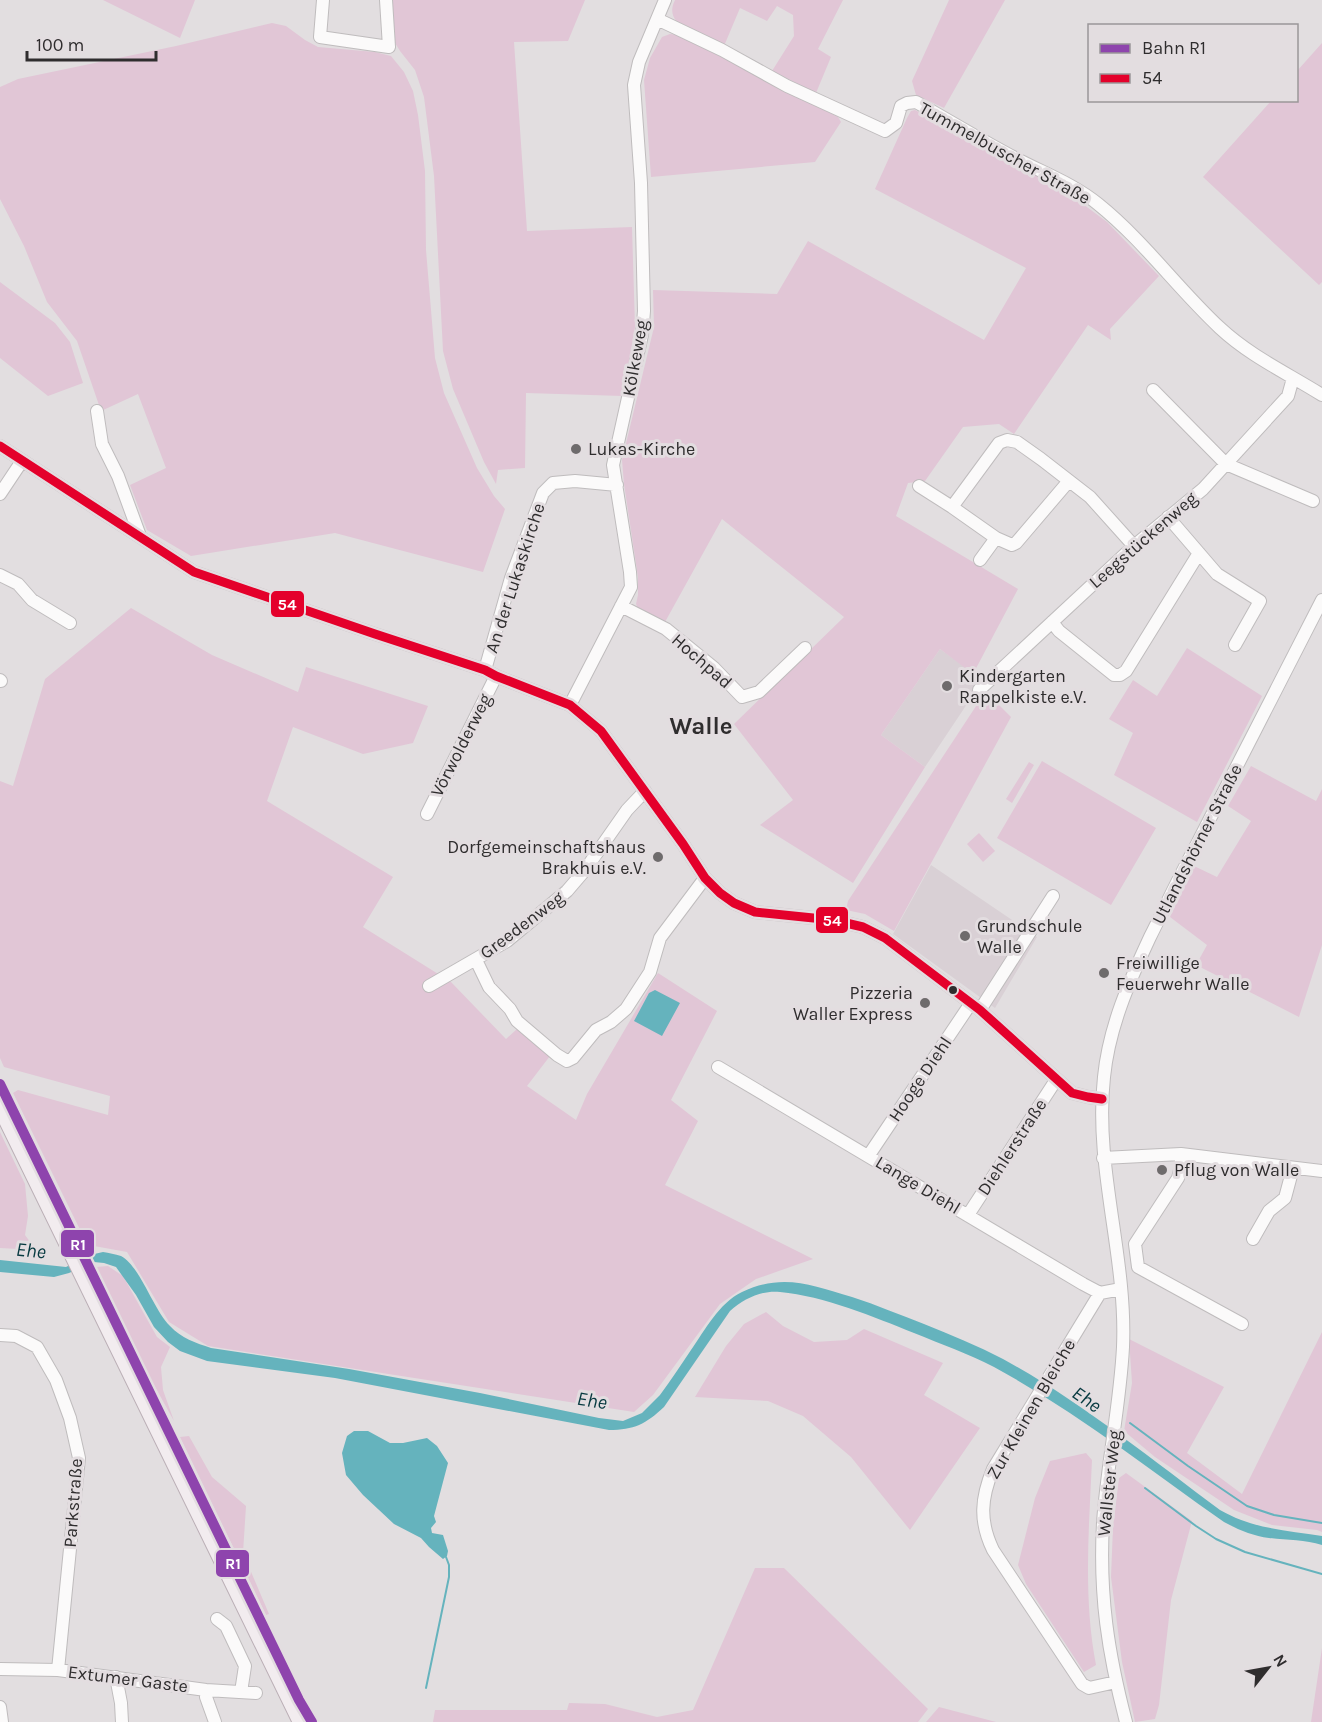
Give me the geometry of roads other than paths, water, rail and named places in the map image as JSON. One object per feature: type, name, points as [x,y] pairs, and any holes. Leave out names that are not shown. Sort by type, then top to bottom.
[{"type":"main road","points":[[0,1106],[301,1722]]},
{"type":"street","points":[[323,0],[320,37],[389,47],[386,0]]},
{"type":"street","name":"Kölkeweg","points":[[570,705],[631,587],[613,465],[642,335],[644,311],[641,183],[634,85],[639,62],[665,0]]},
{"type":"street","name":"Tummelbuscher Straße","points":[[657,19],[722,50],[787,86],[885,131],[896,123],[902,106],[916,102],[1070,186],[1097,203],[1124,226],[1221,329],[1254,355],[1322,395]]},
{"type":"street","name":"Leegstückenweg","points":[[979,690],[1134,546],[1203,489],[1288,396],[1293,378]]},
{"type":"street","points":[[1153,390],[1226,464],[1313,501]]},
{"type":"street","points":[[97,411],[102,444],[118,476],[140,536]]},
{"type":"street","points":[[952,507],[1002,441],[1012,440],[1090,497],[1134,546]]},
{"type":"street","points":[[0,446],[194,572],[485,669],[496,676],[570,705],[601,731],[705,878],[720,893],[734,903],[755,912],[827,919],[863,927],[885,938],[975,1007],[1072,1093],[1102,1099]]},
{"type":"street","points":[[0,494],[22,461]]},
{"type":"street","name":"An der Lukaskirche","points":[[485,669],[511,578],[543,493],[553,483],[575,481],[617,485]]},
{"type":"street","points":[[919,486],[1010,546],[1016,543],[1068,482]]},
{"type":"street","points":[[1168,517],[1217,574],[1260,602],[1235,645]]},
{"type":"street","points":[[980,560],[996,538]]},
{"type":"street","points":[[1052,622],[1059,631],[1114,675],[1120,675],[1126,671],[1199,553]]},
{"type":"street","points":[[0,575],[18,584],[32,600],[70,623]]},
{"type":"street","name":"Utlandshörner Straße","points":[[1102,1099],[1108,1050],[1114,1026],[1138,964],[1180,876],[1322,600]]},
{"type":"street","name":"Hochpad","points":[[621,606],[666,630],[714,668],[742,697],[759,692],[805,648]]},
{"type":"street","name":"Vörwolderweg","points":[[426,814],[496,676]]},
{"type":"street","name":"Greedenweg","points":[[429,986],[507,940],[567,891],[585,870],[627,810],[645,791]]},
{"type":"street","points":[[476,960],[489,987],[510,1009],[517,1021],[567,1061],[573,1058],[596,1030],[611,1022],[626,1009],[650,972],[660,938],[705,878]]},
{"type":"street","name":"Hooge Diehl","points":[[869,1155],[1053,896]]},
{"type":"street","name":"Lange Diehl","points":[[718,1067],[1100,1293]]},
{"type":"street","name":"Diehlerstraße","points":[[968,1215],[1056,1080]]},
{"type":"street","name":"Wallster Weg","points":[[1102,1099],[1103,1158],[1116,1239],[1123,1344],[1103,1524],[1102,1570],[1104,1612],[1116,1682],[1126,1722]]},
{"type":"street","points":[[1182,1155],[1178,1178],[1135,1244],[1138,1267],[1242,1324]]},
{"type":"street","points":[[1103,1158],[1182,1155],[1322,1170]]},
{"type":"street","points":[[1253,1239],[1269,1212],[1285,1198],[1293,1168]]},
{"type":"street","points":[[1100,1293],[1121,1289]]},
{"type":"street","name":"Zur Kleinen Bleiche","points":[[1100,1293],[993,1469],[987,1484],[982,1509],[987,1537],[993,1550],[1082,1684],[1089,1688],[1116,1682]]},
{"type":"street","name":"Parkstraße","points":[[0,1335],[16,1335],[37,1347],[56,1380],[70,1418],[79,1458],[58,1670]]},
{"type":"street","points":[[218,1619],[226,1626],[245,1666],[241,1692]]},
{"type":"street","name":"Extumer Gaste","points":[[0,1669],[58,1670],[206,1690],[256,1693]]},
{"type":"street","points":[[116,1677],[122,1722]]},
{"type":"street","points":[[206,1690],[206,1697],[215,1722]]},
{"type":"street","points":[[0,1707],[2,1722]]},
{"type":"water","points":[[655,990],[680,1003],[662,1036],[634,1021],[649,993]]},
{"type":"water","points":[[103,1252],[121,1256],[128,1261],[164,1319],[174,1330],[189,1340],[211,1348],[349,1369],[623,1421],[642,1413],[660,1395],[713,1318],[734,1297],[757,1286],[771,1283],[810,1285],[879,1307],[954,1336],[1003,1359],[1060,1393],[1141,1450],[1220,1510],[1257,1525],[1322,1536],[1322,1545],[1263,1537],[1235,1528],[1083,1421],[994,1367],[882,1320],[814,1298],[773,1292],[753,1296],[741,1303],[730,1311],[664,1407],[639,1425],[626,1429],[609,1430],[335,1378],[207,1361],[180,1351],[168,1342],[154,1327],[136,1295],[116,1267],[104,1263],[94,1262],[54,1277],[0,1272],[0,1260],[66,1267],[90,1255]]},
{"type":"water","points":[[354,1431],[368,1431],[390,1443],[427,1438],[437,1446],[448,1463],[434,1516],[436,1522],[431,1528],[432,1533],[443,1535],[448,1551],[447,1556],[443,1559],[421,1538],[394,1524],[363,1495],[346,1475],[342,1453],[347,1436]]},
{"type":"waterway","points":[[1130,1423],[1247,1506],[1274,1515],[1322,1523]]},
{"type":"waterway","points":[[1145,1488],[1216,1539],[1245,1552],[1322,1574]]},
{"type":"waterway","points":[[426,1688],[449,1577],[446,1557]]},
{"type":"rail line","name":"R1","points":[[0,1084],[299,1700],[312,1722]]},
{"type":"place","name":"Lukas-Kirche","points":[[576,449]]},
{"type":"place","name":"Kindergarten Rappelkiste e.V.","points":[[947,686]]},
{"type":"place","name":"Dorfgemeinschaftshaus Brakhuis e.V.","points":[[658,857]]},
{"type":"place","name":"Grundschule Walle","points":[[965,936]]},
{"type":"place","name":"Freiwillige Feuerwehr Walle","points":[[1104,973]]},
{"type":"place","name":"Pizzeria Waller Express","points":[[925,1003]]},
{"type":"place","name":"Pflug von Walle","points":[[1162,1170]]},
{"type":"district","name":"Walle","points":[[701,726]]},
{"type":"water label","name":"Ehe","points":[[31,1250]]},
{"type":"water label","name":"Ehe","points":[[1087,1399]]},
{"type":"water label","name":"Ehe","points":[[592,1400]]}]
